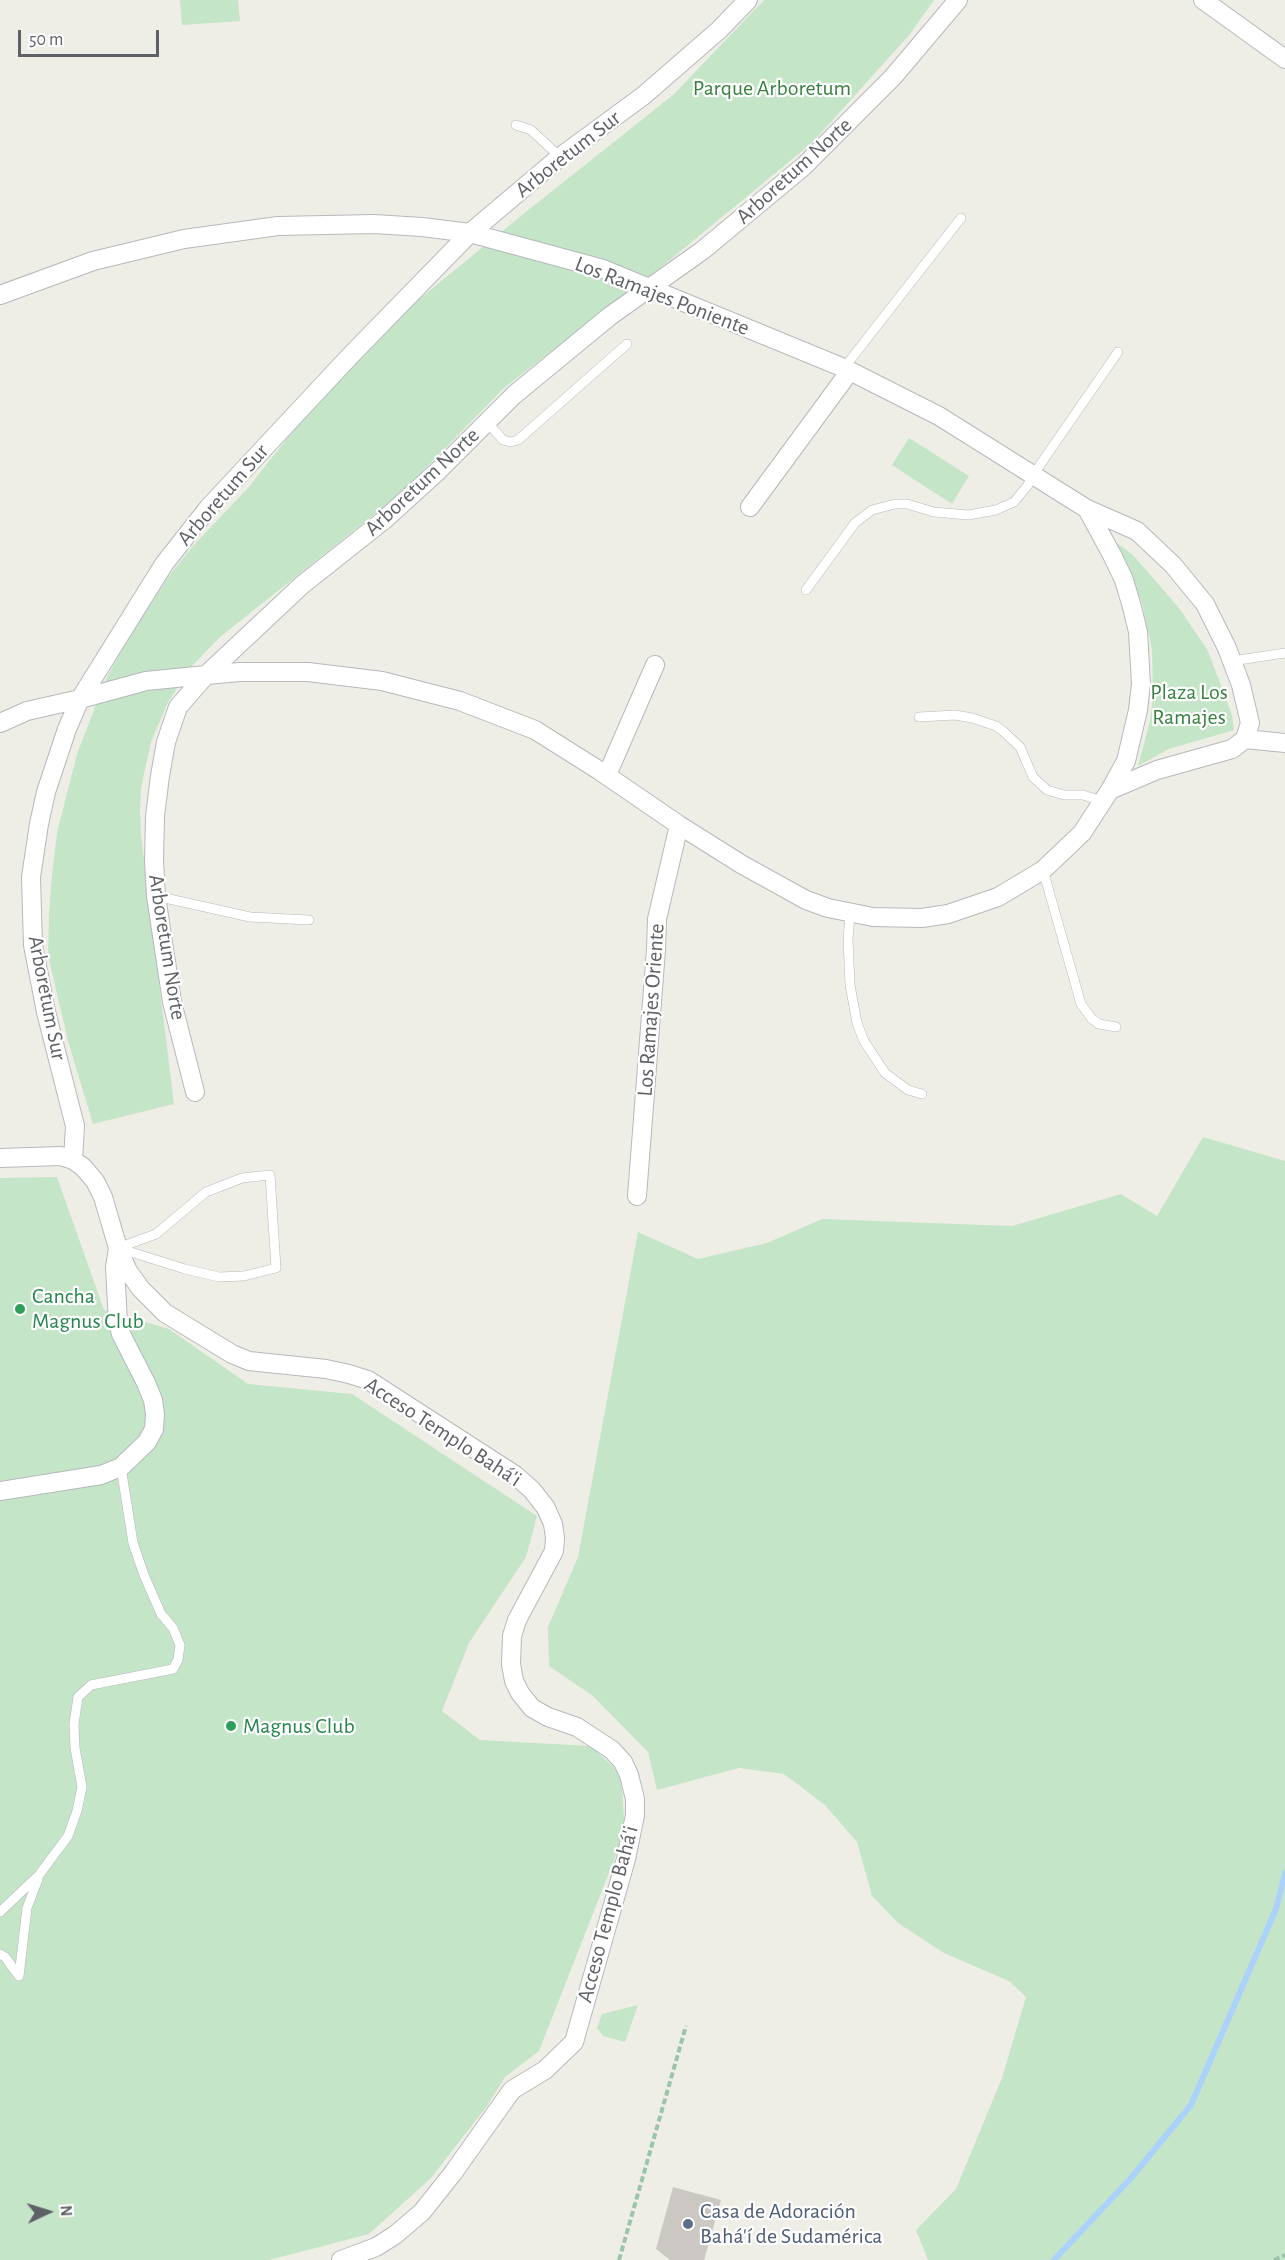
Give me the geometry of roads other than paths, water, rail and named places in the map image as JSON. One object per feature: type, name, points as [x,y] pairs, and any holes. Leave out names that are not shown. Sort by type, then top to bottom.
[{"type":"street","name":"Arboretum Sur","points":[[73,1160],[75,1126],[46,1012],[33,945],[31,877],[46,792],[67,729],[80,699],[164,564],[209,507],[350,356],[470,233],[560,158],[644,96],[719,30],[748,0]]},
{"type":"street","name":"Arboretum Norte","points":[[195,1092],[172,1002],[156,896],[154,861],[156,816],[166,742],[178,707],[206,675],[302,585],[384,520],[514,395],[610,316],[703,250],[804,166],[893,77],[958,0]]},
{"type":"street","points":[[1203,0],[1285,58]]},
{"type":"street","name":"Los Ramajes Poniente","points":[[0,295],[104,258],[172,241],[278,226],[374,224],[470,233],[603,269],[847,370],[939,416],[1087,509],[1137,531],[1173,565],[1205,604],[1232,661],[1248,708],[1250,723],[1245,739]]},
{"type":"street","points":[[750,507],[847,370]]},
{"type":"street","name":"Los Ramajes Poniente","points":[[1087,509],[1124,580],[1132,607],[1140,658],[1141,684],[1133,736],[1126,761],[1106,796]]},
{"type":"street","points":[[607,775],[655,665]]},
{"type":"street","points":[[0,723],[27,711],[146,681],[274,671],[308,672],[382,681],[421,690],[489,711],[535,730],[607,775],[679,825],[785,890],[817,904],[850,914],[896,919],[948,914],[998,897],[1022,885],[1043,870],[1082,833],[1106,796],[1158,770],[1232,749],[1245,739],[1285,743]]},
{"type":"street","name":"Los Ramajes Oriente","points":[[637,1196],[657,919],[679,825]]},
{"type":"street","points":[[0,1158],[61,1156],[73,1160]]},
{"type":"street","name":"Acceso Templo Bahá'i","points":[[73,1160],[83,1167],[95,1181],[103,1197],[118,1248],[128,1271],[154,1304],[189,1329],[232,1354],[249,1360],[349,1374],[368,1380],[515,1475],[532,1490],[546,1508],[553,1524],[555,1538],[550,1560],[523,1609],[512,1636],[511,1664],[514,1681],[532,1708],[548,1717],[577,1727],[612,1750],[622,1762],[632,1786],[635,1815],[632,1836],[574,2042],[545,2070],[512,2090],[422,2212],[395,2235],[376,2247],[341,2260]]},
{"type":"street","points":[[0,1491],[101,1475],[121,1467],[147,1442],[154,1429],[155,1414],[146,1383],[121,1334],[118,1323],[115,1267],[118,1248]]},
{"type":"lane","points":[[516,125],[531,130],[560,158]]},
{"type":"lane","points":[[847,370],[961,218]]},
{"type":"lane","points":[[487,422],[502,440],[510,442],[519,440],[627,344]]},
{"type":"lane","points":[[806,590],[855,523],[872,510],[895,504],[907,504],[950,514],[968,515],[996,510],[1014,502],[1022,494],[1118,352]]},
{"type":"lane","points":[[1232,661],[1285,653]]},
{"type":"lane","points":[[919,717],[937,714],[955,715],[972,717],[996,726],[1020,747],[1034,777],[1047,790],[1064,795],[1106,796]]},
{"type":"lane","points":[[1043,870],[1081,1004],[1092,1019],[1099,1024],[1116,1027]]},
{"type":"lane","points":[[156,896],[250,917],[309,920]]},
{"type":"lane","points":[[850,914],[848,965],[852,1004],[861,1032],[873,1058],[885,1073],[908,1090],[922,1095]]},
{"type":"lane","points":[[270,1175],[276,1268],[244,1276],[219,1277],[118,1248],[156,1234],[206,1192],[242,1178],[270,1175]]},
{"type":"lane","points":[[0,1912],[39,1875],[68,1836],[82,1787],[75,1748],[74,1724],[78,1697],[91,1685],[173,1669],[179,1652],[180,1645],[177,1636],[161,1614],[133,1543],[121,1467]]},
{"type":"lane","points":[[0,1954],[19,1977],[27,1908],[39,1875]]},
{"type":"waterway","points":[[1054,2260],[1131,2178],[1191,2105],[1276,1909],[1285,1873]]},
{"type":"place","name":"Cancha Magnus Club","points":[[20,1309]]},
{"type":"place","name":"Magnus Club","points":[[231,1726]]},
{"type":"place","name":"Casa de Adoración Bahá'í de Sudamérica","points":[[688,2224]]},
{"type":"park label","name":"Parque Arboretum","points":[[772,88]]},
{"type":"park label","name":"Plaza Los Ramajes","points":[[1189,704]]}]
